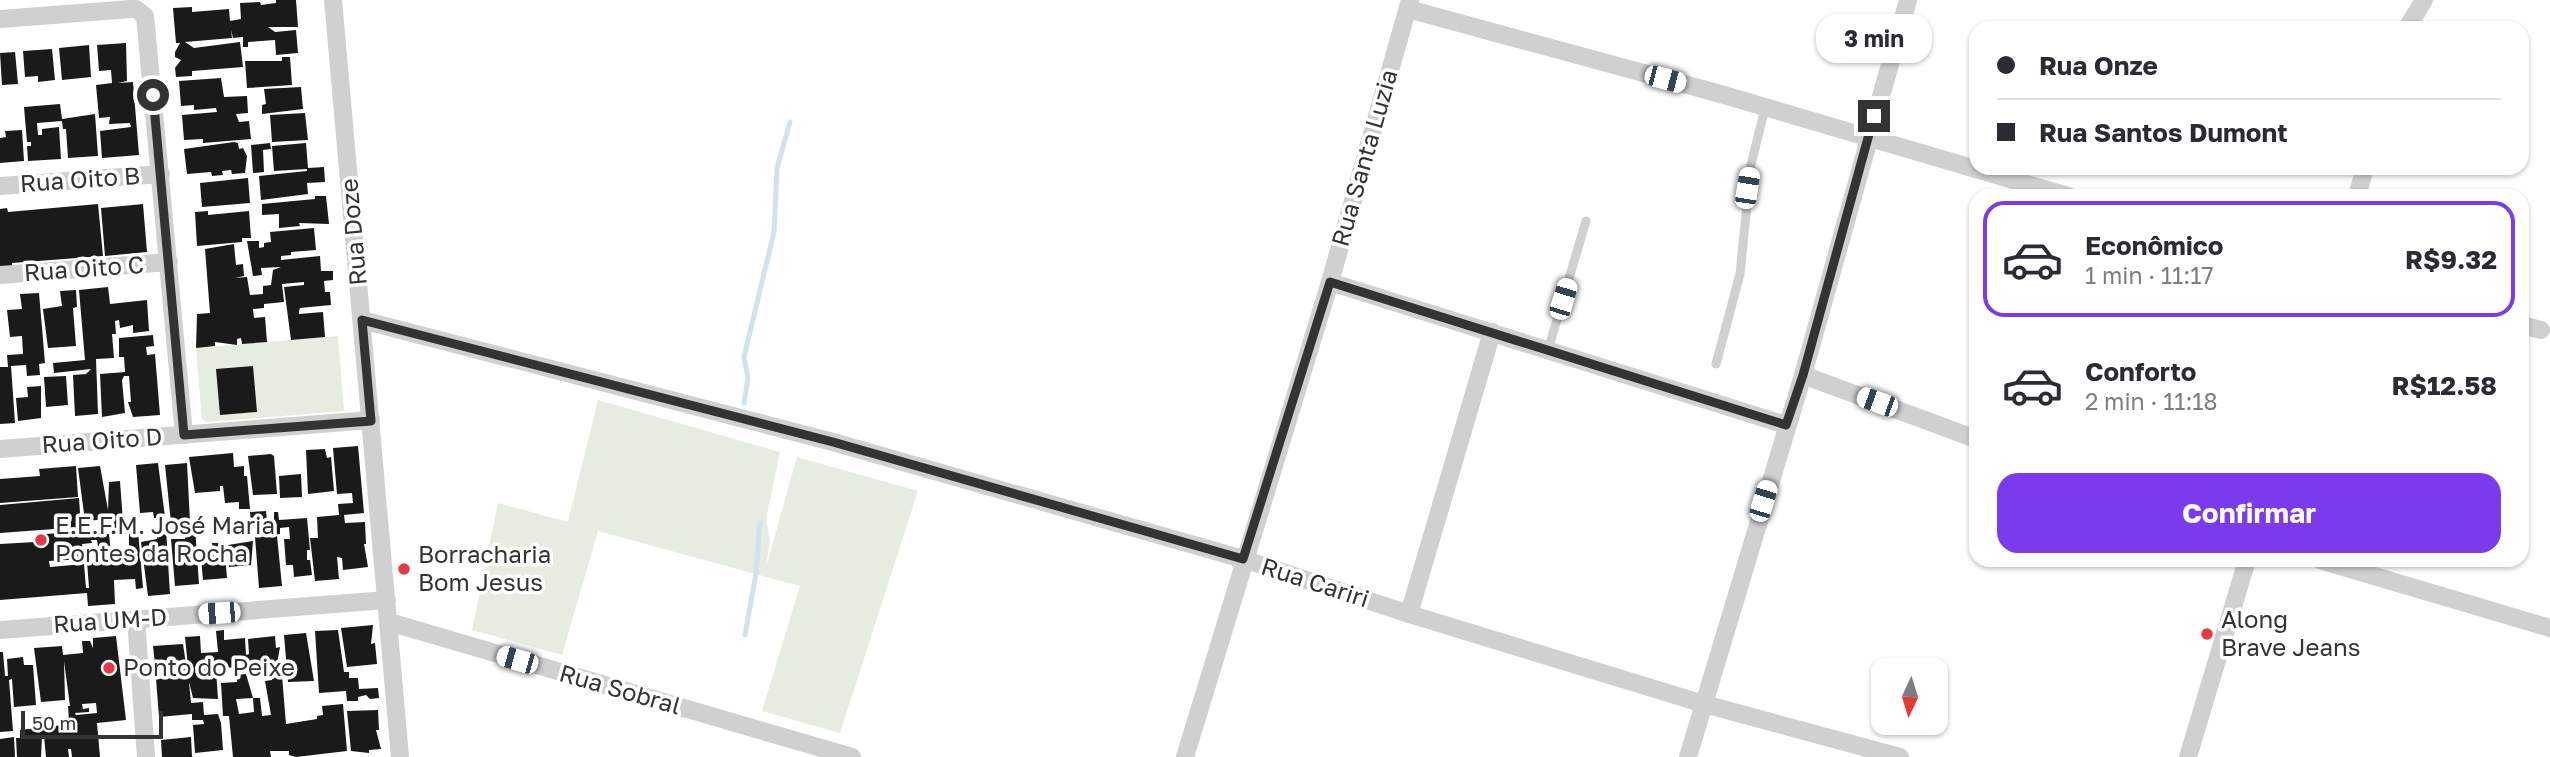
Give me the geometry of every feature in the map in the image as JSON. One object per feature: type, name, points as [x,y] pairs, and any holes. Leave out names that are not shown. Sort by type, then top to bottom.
[{"type":"street","name":"Rua Doze","points":[[333,0],[400,757]]},
{"type":"street","points":[[1688,757],[1803,375],[1908,0]]},
{"type":"street","points":[[2411,21],[2424,0]]},
{"type":"street","points":[[1409,5],[1969,168]]},
{"type":"street","name":"Rua Santa Luzia","points":[[1185,757],[1243,559],[1330,282],[1409,5]]},
{"type":"street","points":[[0,19],[131,9],[141,11],[145,16],[184,435]]},
{"type":"street","name":"Rua Oito B","points":[[0,186],[161,174]]},
{"type":"street","points":[[1994,175],[2043,189]]},
{"type":"street","name":"Rua Oito C","points":[[0,275],[169,262]]},
{"type":"street","points":[[1330,282],[1786,425]]},
{"type":"street","name":"Rua Cariri","points":[[362,320],[833,442],[1243,559],[1409,614],[1703,704],[1900,757]]},
{"type":"street","points":[[2529,327],[2542,330]]},
{"type":"street","points":[[1409,614],[1492,332]]},
{"type":"street","points":[[1803,375],[1969,436]]},
{"type":"street","name":"Rua Oito D","points":[[0,449],[371,421]]},
{"type":"street","points":[[2188,757],[2245,567]]},
{"type":"street","points":[[2344,567],[2550,628]]},
{"type":"street","name":"Rua UM-D","points":[[0,629],[387,600]]},
{"type":"street","points":[[135,619],[146,757]]},
{"type":"street","name":"Rua Sobral","points":[[389,622],[852,757]]},
{"type":"lane","points":[[1716,363],[1740,274],[1749,177],[1765,108]]},
{"type":"lane","points":[[1548,350],[1586,222]]},
{"type":"shaded area","points":[[338,336],[344,411],[206,422],[202,419],[196,348]]},
{"type":"shaded area","points":[[598,400],[780,452],[766,519],[770,540],[766,567],[797,457],[918,491],[840,733],[762,711],[800,586],[598,531],[562,655],[472,630],[498,503],[568,522]]},
{"type":"building","points":[[276,0],[296,0],[298,27],[268,27],[275,32],[296,30],[298,53],[276,55],[275,40],[248,42],[248,47],[243,47],[243,37],[233,38],[231,30],[232,38],[185,42],[194,48],[240,42],[243,67],[192,71],[192,76],[176,77],[175,68],[181,60],[175,57],[180,43],[176,43],[173,8],[192,7],[192,12],[229,9],[230,21],[241,19],[240,3],[260,2],[261,5],[276,3]]},
{"type":"building","points":[[126,43],[127,81],[118,83],[133,82],[139,155],[102,158],[100,131],[131,127],[130,123],[109,124],[110,117],[99,118],[96,85],[112,83],[111,70],[99,71],[97,45]]},
{"type":"building","points":[[89,45],[91,77],[62,80],[59,48]]},
{"type":"building","points":[[52,49],[55,80],[38,82],[38,76],[25,77],[23,51]]},
{"type":"building","points":[[15,52],[18,84],[2,85],[0,53]]},
{"type":"building","points":[[282,57],[290,57],[292,85],[247,88],[245,61],[282,61]]},
{"type":"building","points":[[221,78],[224,97],[247,96],[248,113],[236,114],[239,122],[249,121],[251,139],[203,143],[203,139],[184,140],[182,115],[217,112],[216,108],[194,110],[194,105],[181,106],[179,81]]},
{"type":"building","points":[[301,87],[303,109],[262,114],[262,105],[266,104],[264,89]]},
{"type":"building","points":[[60,104],[62,119],[95,114],[98,156],[68,158],[66,129],[63,129],[62,121],[37,123],[38,135],[42,135],[42,129],[59,127],[61,159],[28,161],[27,146],[31,146],[31,142],[27,142],[24,107]]},
{"type":"building","points":[[305,113],[308,140],[272,142],[270,115]]},
{"type":"building","points":[[22,130],[24,161],[0,163],[0,138],[6,137],[5,131]]},
{"type":"building","points":[[238,143],[239,149],[243,148],[247,156],[245,173],[232,174],[231,170],[222,171],[223,175],[212,176],[211,172],[187,174],[184,149]]},
{"type":"building","points":[[270,143],[271,149],[263,150],[264,172],[253,173],[251,145]]},
{"type":"building","points":[[306,143],[308,168],[324,167],[325,182],[307,183],[308,194],[261,200],[259,176],[307,171],[274,171],[272,146]]},
{"type":"building","points":[[248,178],[250,203],[202,207],[200,183]]},
{"type":"building","points":[[315,196],[326,196],[329,224],[299,223],[300,226],[279,228],[279,214],[262,215],[262,204],[315,199]]},
{"type":"building","points":[[98,204],[103,256],[12,263],[12,266],[0,267],[0,209],[7,208],[8,212]]},
{"type":"building","points":[[143,204],[147,252],[105,256],[101,208]]},
{"type":"building","points":[[208,211],[208,215],[249,211],[251,238],[242,238],[242,242],[197,246],[195,212]]},
{"type":"building","points":[[314,228],[316,250],[291,252],[291,255],[281,256],[281,260],[320,256],[321,271],[333,271],[333,280],[324,281],[325,292],[330,292],[331,305],[300,308],[299,311],[299,314],[323,312],[325,337],[291,340],[284,287],[304,285],[304,282],[282,284],[284,302],[264,304],[264,308],[253,309],[254,318],[265,317],[267,342],[242,344],[241,338],[237,339],[237,345],[215,342],[215,346],[196,348],[197,314],[210,313],[205,249],[234,244],[236,265],[243,264],[244,276],[235,278],[247,277],[250,295],[263,294],[263,286],[271,285],[273,270],[281,267],[261,268],[262,275],[253,276],[247,241],[259,241],[259,248],[264,247],[264,243],[271,242],[270,232]]},
{"type":"building","points":[[108,287],[110,304],[147,300],[149,331],[133,333],[133,325],[120,328],[119,320],[115,321],[116,334],[112,334],[114,358],[96,359],[98,414],[75,416],[73,375],[86,374],[91,369],[54,373],[53,363],[85,360],[79,290]]},
{"type":"building","points":[[76,290],[77,307],[73,308],[76,346],[48,348],[43,309],[62,306],[60,291]]},
{"type":"building","points":[[39,293],[45,363],[39,364],[40,375],[27,376],[26,365],[11,366],[15,423],[0,424],[0,367],[8,367],[7,355],[23,354],[22,336],[10,337],[7,310],[22,309],[20,294]]},
{"type":"building","points":[[153,335],[154,346],[146,347],[147,355],[155,354],[160,415],[133,417],[128,402],[131,402],[129,376],[124,376],[122,380],[125,413],[102,417],[100,374],[125,372],[124,357],[119,357],[119,338]]},
{"type":"building","points":[[253,366],[257,412],[220,415],[216,369]]},
{"type":"building","points":[[66,376],[68,405],[46,407],[44,377]]},
{"type":"building","points":[[41,386],[41,418],[18,421],[16,398],[28,397],[27,387]]},
{"type":"building","points":[[358,446],[364,513],[344,515],[345,523],[365,522],[364,544],[368,567],[343,570],[342,558],[337,557],[339,579],[315,581],[310,538],[318,538],[317,517],[339,515],[338,504],[353,503],[352,493],[337,494],[333,448]]},
{"type":"building","points":[[325,449],[327,458],[331,457],[334,491],[308,494],[306,450]]},
{"type":"building","points":[[233,453],[234,467],[244,466],[250,509],[239,509],[239,502],[225,503],[223,486],[220,486],[220,491],[195,493],[189,457]]},
{"type":"building","points":[[248,456],[274,456],[277,494],[253,495]]},
{"type":"building","points":[[158,463],[165,517],[154,518],[153,512],[140,513],[136,465]]},
{"type":"building","points":[[187,463],[190,522],[171,523],[165,465]]},
{"type":"building","points":[[76,466],[78,497],[0,503],[0,479],[40,476],[39,469]]},
{"type":"building","points":[[100,466],[108,510],[109,482],[120,481],[123,522],[122,530],[117,533],[110,534],[109,519],[85,521],[78,468]]},
{"type":"building","points":[[301,474],[302,497],[280,498],[279,476]]},
{"type":"building","points":[[79,498],[81,527],[0,533],[0,505]]},
{"type":"building","points":[[266,511],[267,521],[251,522],[250,512]]},
{"type":"building","points":[[274,512],[278,512],[279,520],[307,518],[310,550],[307,550],[307,560],[310,560],[312,575],[294,577],[293,565],[286,565],[284,539],[290,539],[289,527],[280,528],[280,534],[272,535],[271,521],[274,520]]},
{"type":"building","points":[[184,527],[195,527],[199,584],[175,586],[171,539],[185,539]]},
{"type":"building","points":[[166,529],[170,594],[148,596],[141,542],[157,539],[156,530]]},
{"type":"building","points":[[81,531],[82,536],[109,534],[112,564],[116,555],[133,554],[129,552],[129,532],[138,531],[143,588],[136,589],[135,579],[114,580],[115,604],[88,606],[87,593],[0,600],[0,544],[35,542],[35,535]],"holes":[[[97,540],[98,547],[86,548],[89,588],[86,588],[84,564],[50,567],[49,561],[84,559],[82,544]]]},
{"type":"building","points":[[277,536],[282,586],[259,588],[255,537]]},
{"type":"building","points":[[253,541],[251,565],[229,567],[228,545]]},
{"type":"building","points":[[212,543],[224,543],[227,578],[203,580],[201,558],[207,558],[206,550],[213,550]]},
{"type":"building","points":[[373,625],[371,644],[375,643],[377,664],[347,667],[341,628]]},
{"type":"building","points":[[224,630],[224,640],[245,638],[246,655],[249,654],[248,639],[275,636],[276,648],[280,647],[277,664],[281,664],[286,724],[317,719],[317,716],[323,715],[322,706],[343,704],[347,751],[296,757],[289,755],[289,751],[270,751],[271,757],[233,757],[229,716],[223,716],[221,683],[237,682],[237,675],[246,674],[253,698],[260,698],[262,716],[271,715],[265,681],[272,680],[272,675],[253,677],[252,667],[251,671],[239,673],[238,667],[225,668],[224,661],[219,661],[219,670],[216,670],[218,699],[193,698],[189,682],[191,703],[203,702],[204,715],[218,714],[223,750],[195,753],[193,725],[204,724],[203,720],[192,720],[192,714],[159,717],[156,679],[189,676],[185,637],[200,636],[201,653],[218,652],[216,631]],"holes":[[[253,698],[254,712],[239,714],[236,699]]]},
{"type":"building","points":[[338,630],[344,672],[349,672],[349,678],[358,678],[359,689],[378,688],[379,698],[370,699],[366,695],[358,697],[358,701],[347,701],[346,691],[319,693],[315,631]]},
{"type":"building","points":[[306,633],[314,681],[288,682],[284,635]]},
{"type":"building","points":[[116,636],[126,720],[97,723],[100,757],[72,757],[71,749],[68,749],[69,757],[46,757],[42,736],[41,757],[17,757],[16,738],[20,738],[20,730],[72,724],[69,721],[70,706],[64,661],[65,700],[41,702],[34,648],[62,646],[63,655],[83,653],[82,641],[90,641],[93,648],[93,638]],"holes":[[[96,703],[97,713],[76,715],[75,713],[89,712],[89,708],[83,709],[82,704]]]},
{"type":"building","points":[[183,644],[187,671],[156,674],[153,646]]},
{"type":"building","points":[[0,652],[3,652],[5,676],[8,676],[7,659],[23,657],[24,665],[33,665],[36,705],[14,707],[12,679],[9,680],[13,731],[0,732]]},
{"type":"building","points":[[378,710],[379,730],[376,730],[381,749],[369,750],[369,753],[351,751],[347,711]]},
{"type":"building","points":[[14,737],[15,757],[0,757],[0,739]]},
{"type":"building","points":[[191,737],[192,757],[162,757],[161,740]]},
{"type":"waterway","points":[[744,403],[748,378],[744,357],[774,232],[777,168],[790,122]]},
{"type":"waterway","points":[[745,635],[756,573],[760,523]]},
{"type":"place","name":"E.E.F.M. José Maria Pontes da Rocha","points":[[41,540]]},
{"type":"place","name":"Borracharia Bom Jesus","points":[[404,569]]},
{"type":"place","name":"Along Brave Jeans","points":[[2207,634]]},
{"type":"place","name":"Ponto do Peixe","points":[[109,668]]},
{"type":"route","points":[[153,95],[184,435],[371,421],[362,320],[833,442],[1243,559],[1330,282],[1786,425],[1803,375],[1874,116]]}]
